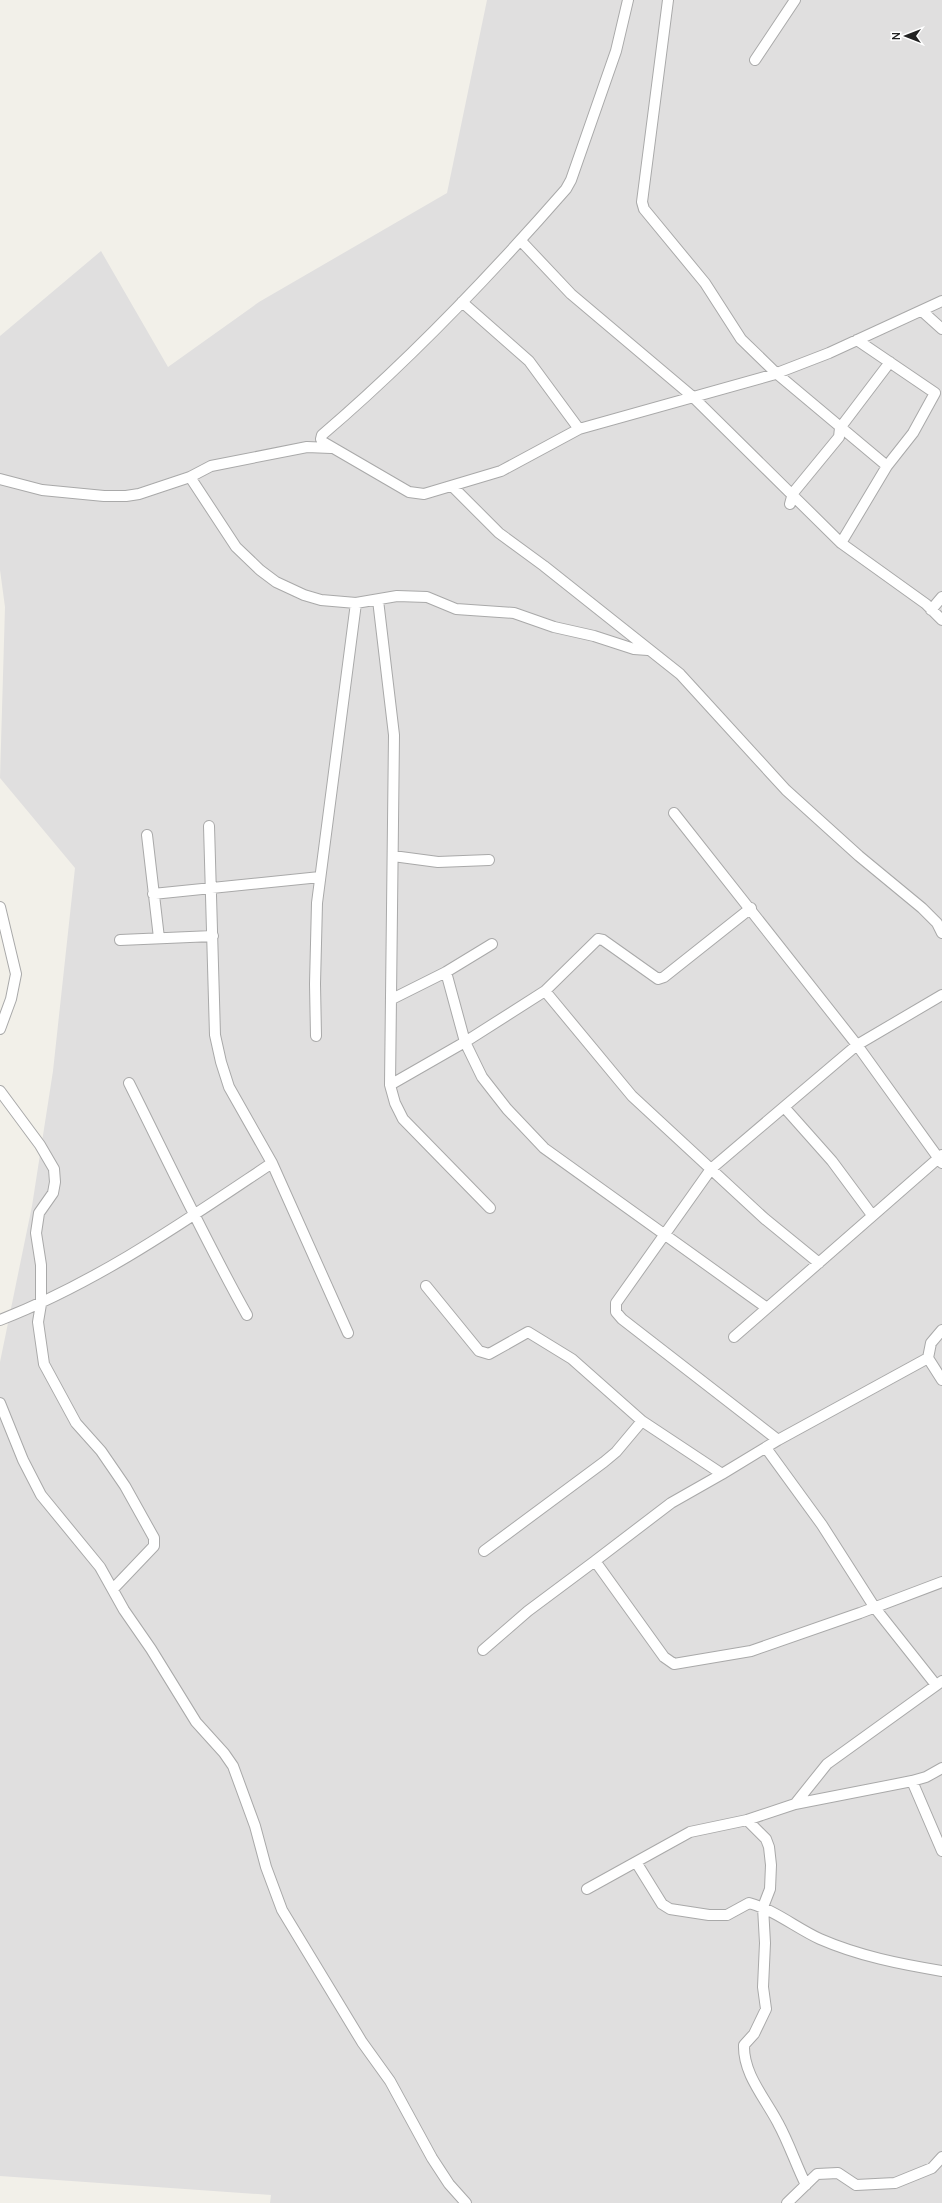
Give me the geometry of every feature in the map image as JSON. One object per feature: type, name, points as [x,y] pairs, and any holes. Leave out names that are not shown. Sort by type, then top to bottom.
[{"type":"street","points":[[628,0],[616,50],[571,180],[566,189],[521,241],[462,302],[371,393],[322,435],[321,439],[323,442],[416,494],[452,486],[506,469],[579,428],[776,374],[857,340],[942,301]]},
{"type":"street","points":[[668,0],[642,202],[644,209],[705,283],[741,339],[776,374],[887,466]]},
{"type":"street","points":[[755,60],[795,0]]},
{"type":"street","points":[[521,241],[571,294],[693,396],[793,493],[841,543],[926,604],[942,620]]},
{"type":"street","points":[[462,302],[529,361],[579,428]]},
{"type":"street","points":[[922,311],[942,329]]},
{"type":"street","points":[[841,543],[887,466],[913,433],[935,393],[857,340]]},
{"type":"street","points":[[790,504],[793,493],[839,437],[840,428],[890,362]]},
{"type":"street","points":[[0,479],[42,490],[104,496],[139,494],[190,477],[211,466],[307,447],[333,448]]},
{"type":"street","points":[[190,477],[236,547],[260,570],[276,582],[304,595],[321,600],[356,603],[397,596],[427,596],[456,609],[514,613],[554,627],[594,636],[634,649],[648,650]]},
{"type":"street","points":[[452,486],[499,533],[600,610],[648,650],[680,674],[786,790],[940,921],[942,933]]},
{"type":"street","points":[[931,610],[942,597]]},
{"type":"street","points":[[378,600],[394,735],[390,1085],[395,1103],[403,1119],[490,1208]]},
{"type":"street","points":[[316,1036],[314,984],[320,877],[356,603]]},
{"type":"street","points":[[674,813],[751,908],[857,1045],[941,1159],[872,1215],[734,1337]]},
{"type":"street","points":[[209,826],[212,888],[215,1035],[221,1062],[230,1087],[272,1163],[348,1333]]},
{"type":"street","points":[[147,835],[159,938]]},
{"type":"street","points":[[393,856],[438,862],[489,860]]},
{"type":"street","points":[[153,894],[320,877]]},
{"type":"street","points":[[0,907],[16,974],[11,999],[0,1029]]},
{"type":"street","points":[[390,1085],[465,1042],[545,991],[598,939],[603,940],[653,976],[658,978],[664,977],[751,908]]},
{"type":"street","points":[[120,940],[213,936]]},
{"type":"street","points":[[392,999],[446,972],[492,944]]},
{"type":"street","points":[[446,972],[465,1042],[482,1077],[507,1110],[544,1148],[767,1308]]},
{"type":"street","points":[[545,991],[632,1096],[765,1219],[819,1263]]},
{"type":"street","points":[[778,1440],[622,1319],[616,1312],[616,1303],[711,1169],[857,1045],[942,994]]},
{"type":"street","points":[[129,1083],[195,1214],[215,1258],[247,1315]]},
{"type":"street","points":[[0,1091],[40,1145],[54,1169],[55,1182],[53,1194],[39,1213],[37,1223],[41,1304],[38,1322],[44,1364],[76,1424],[101,1451],[125,1486],[154,1538],[154,1546],[113,1589]]},
{"type":"street","points":[[784,1107],[832,1161],[872,1215]]},
{"type":"street","points":[[0,1320],[41,1304],[163,1236],[272,1163]]},
{"type":"street","points":[[426,1286],[479,1351],[489,1354],[528,1332],[572,1359],[642,1421],[722,1474]]},
{"type":"street","points":[[942,1330],[931,1343],[928,1358],[942,1380]]},
{"type":"street","points":[[483,1650],[528,1611],[671,1503],[778,1440],[928,1358]]},
{"type":"street","points":[[0,1403],[23,1460],[41,1495],[50,1508],[89,1552],[113,1589],[124,1610],[147,1642],[196,1722],[224,1753],[232,1766],[255,1826],[266,1866],[282,1910],[362,2042],[390,2081],[432,2158],[449,2184],[466,2203]]},
{"type":"street","points":[[484,1551],[604,1462],[642,1421]]},
{"type":"street","points":[[766,1448],[822,1525],[875,1608],[939,1683],[827,1764],[795,1804]]},
{"type":"street","points":[[595,1561],[664,1657],[674,1664],[686,1664],[751,1651],[875,1608],[942,1582]]},
{"type":"street","points":[[587,1889],[690,1832],[748,1820],[795,1804],[912,1782],[926,1777],[942,1768]]},
{"type":"street","points":[[912,1782],[942,1851]]},
{"type":"street","points":[[748,1820],[766,1839],[769,1847],[770,1889],[763,1907],[765,1943],[762,1987],[766,2009],[754,2034],[744,2045],[744,2058],[759,2091],[778,2123],[806,2186]]},
{"type":"street","points":[[636,1862],[662,1904],[670,1909],[727,1915],[749,1903],[763,1907],[820,1938],[850,1950],[904,1965],[942,1971]]},
{"type":"street","points":[[787,2203],[817,2174],[838,2173],[856,2185],[896,2183],[932,2168],[942,2157]]},
{"type":"shaded area","points":[[487,0],[942,0],[942,2203],[270,2203],[271,2195],[0,2176],[0,1362],[32,1206],[53,1071],[75,868],[0,778],[5,607],[0,570],[0,336],[101,251],[168,367],[259,302],[447,193]]}]
